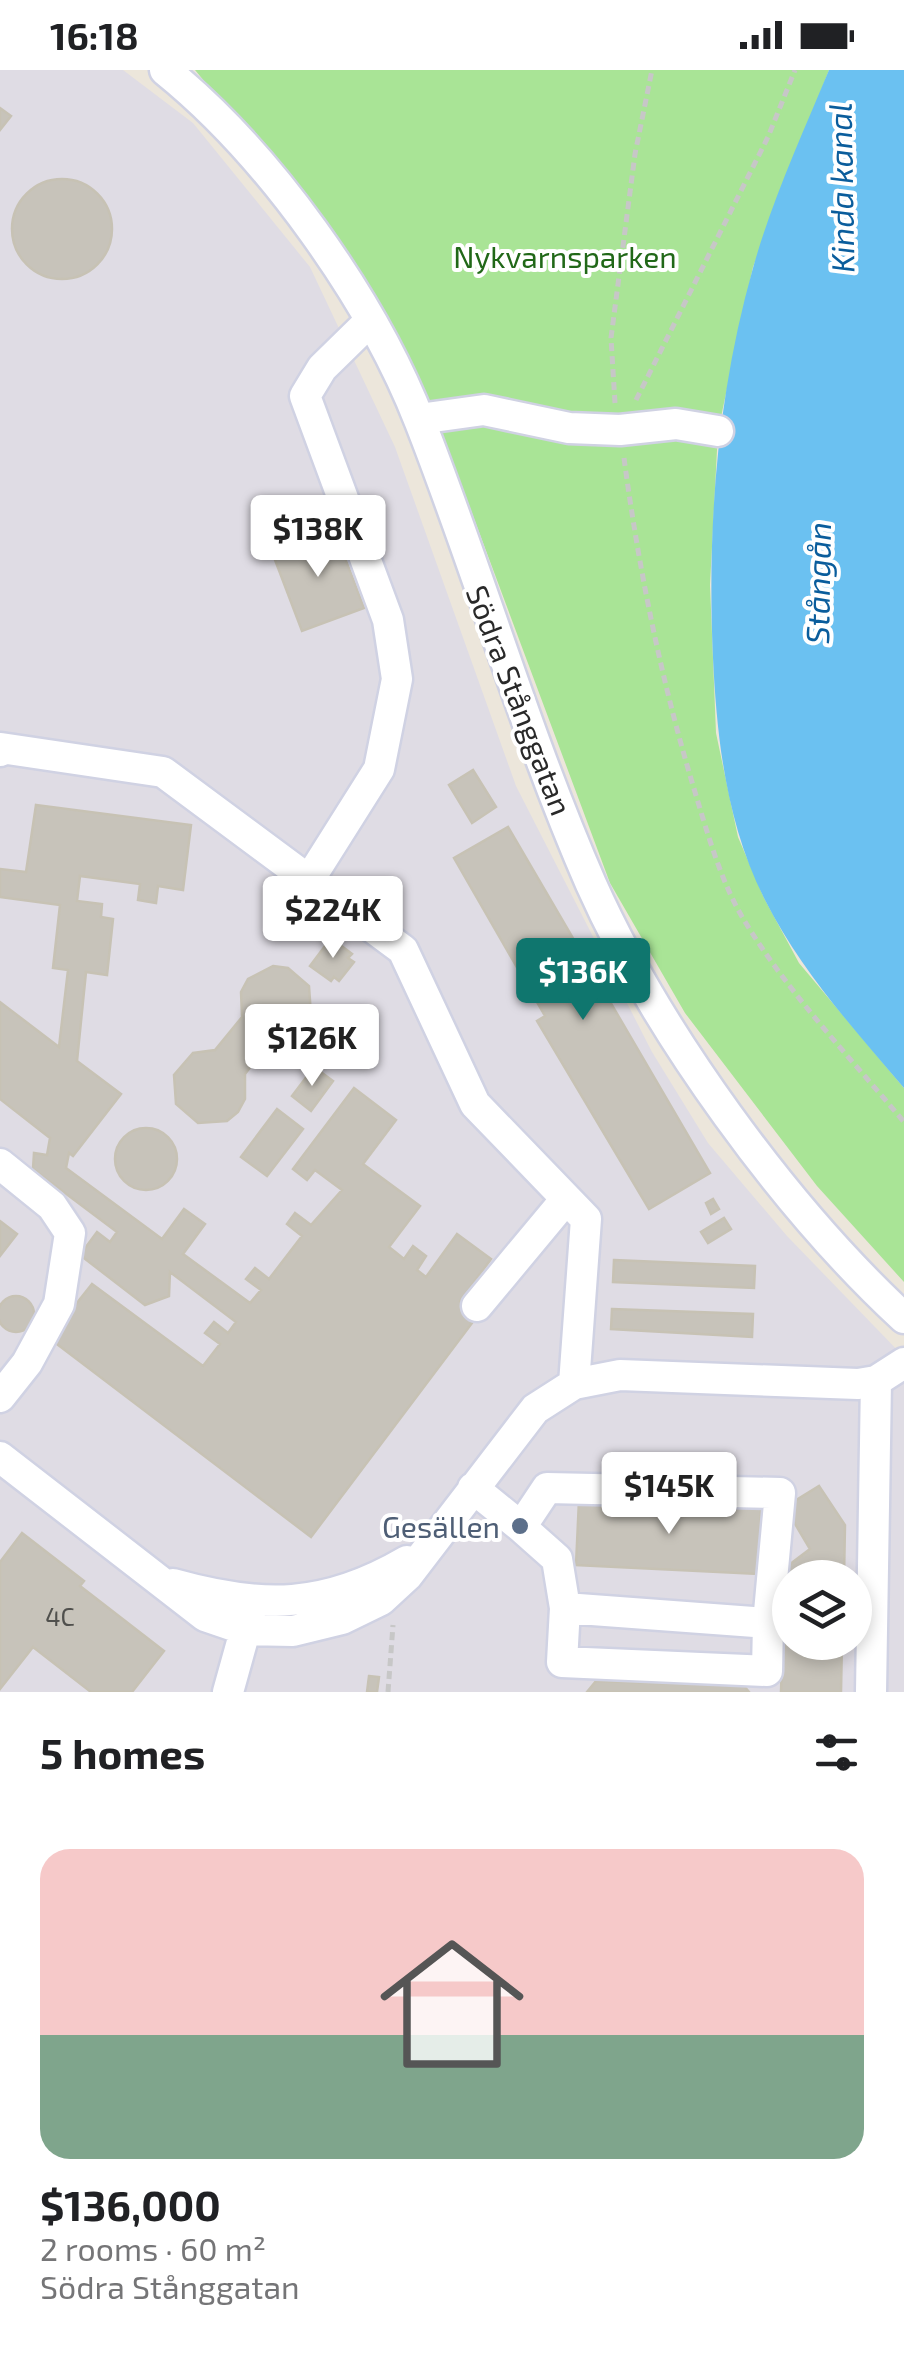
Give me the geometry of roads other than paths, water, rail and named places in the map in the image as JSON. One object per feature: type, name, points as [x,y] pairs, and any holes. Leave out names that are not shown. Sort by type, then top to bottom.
[{"type":"street","name":"Södra Stånggatan","points":[[164,70],[232,132],[285,194],[337,263],[369,322],[420,419],[534,741],[593,888],[664,1018],[752,1148],[810,1219],[904,1318]]},
{"type":"street","points":[[309,880],[380,769],[397,678],[388,620],[305,396],[322,368],[369,322]]},
{"type":"street","points":[[420,419],[484,410],[569,428],[620,430],[676,424],[718,432]]},
{"type":"street","points":[[0,751],[1,748],[164,772],[403,950],[475,1104],[586,1219],[574,1384]]},
{"type":"street","points":[[0,1164],[52,1206],[70,1233],[60,1304],[27,1362],[0,1397]]},
{"type":"street","points":[[477,1306],[566,1199]]},
{"type":"street","points":[[0,1457],[157,1580],[249,1616],[346,1592],[426,1550],[534,1409],[574,1384],[620,1375],[829,1385],[876,1381],[904,1363]]},
{"type":"street","points":[[871,1692],[876,1381]]},
{"type":"street","points":[[473,1488],[556,1559],[564,1608],[562,1662],[766,1682],[780,1493],[547,1488],[521,1526]]},
{"type":"street","points":[[564,1608],[768,1622]]},
{"type":"street","points":[[228,1692],[249,1616]]},
{"type":"water","points":[[829,70],[904,70],[904,1088],[811,975],[765,900],[733,813],[721,752],[715,689],[714,510],[731,364],[761,243]]},
{"type":"place","name":"Gesällen","points":[[520,1526]]},
{"type":"water label","name":"Kinda kanal","points":[[840,188]]},
{"type":"water label","name":"Stångån","points":[[817,583]]},
{"type":"park label","name":"Nykvarnsparken","points":[[565,256]]}]
